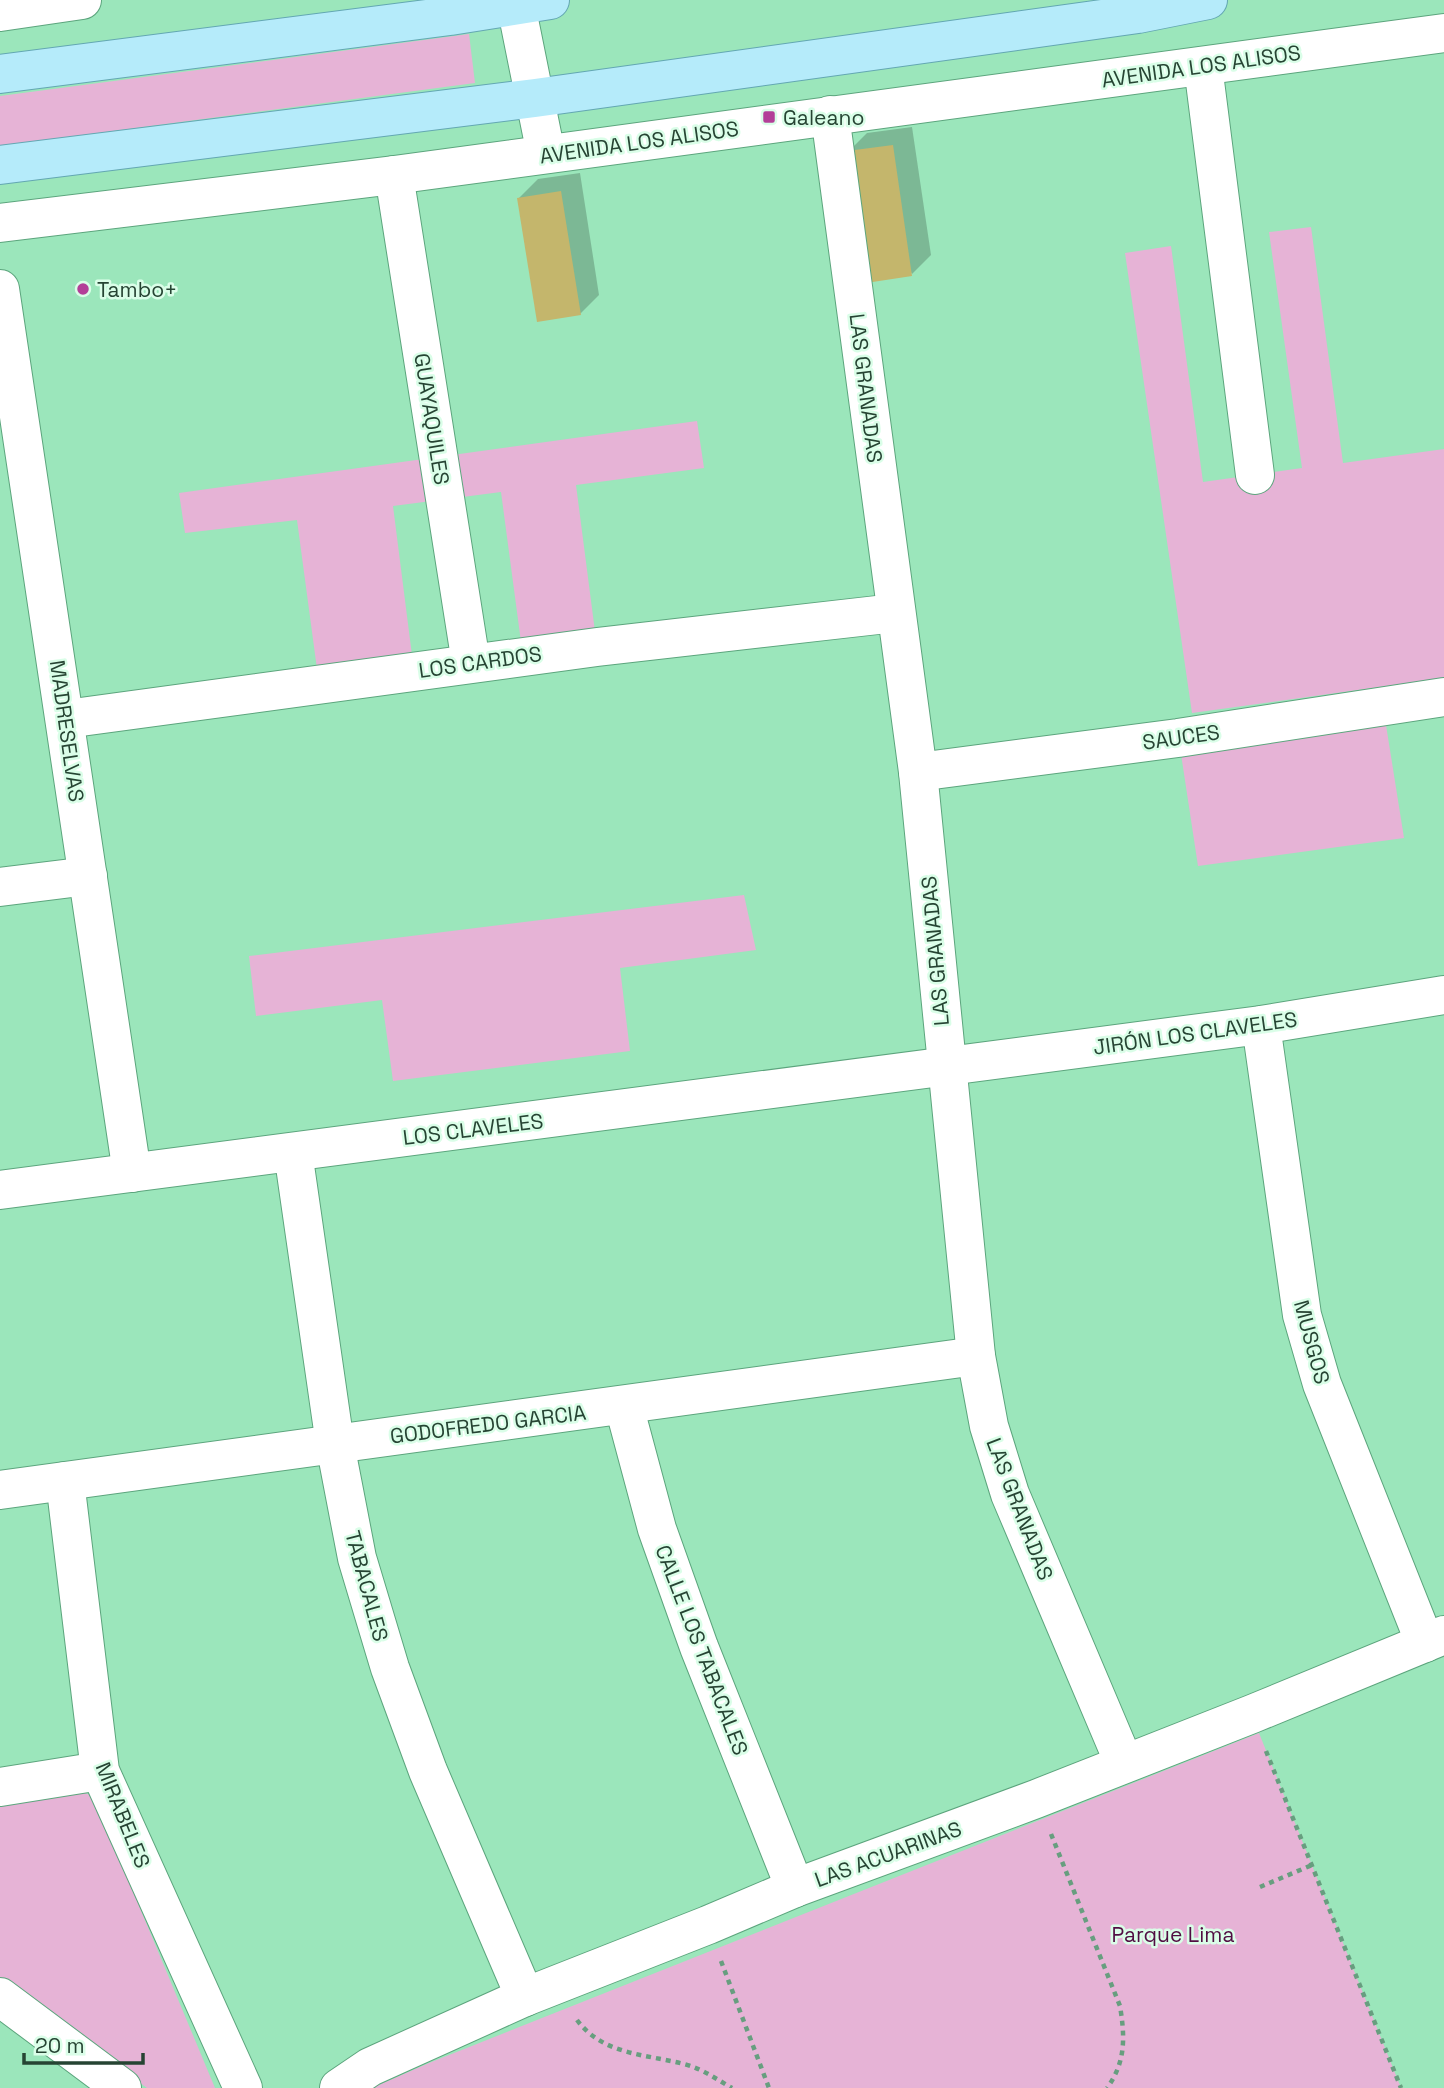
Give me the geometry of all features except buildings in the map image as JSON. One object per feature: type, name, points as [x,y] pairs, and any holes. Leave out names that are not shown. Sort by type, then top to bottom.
[{"type":"main road","points":[[0,165],[535,98],[1138,14],[1208,0]]},
{"type":"main road","points":[[0,74],[527,2]]},
{"type":"street","points":[[0,12],[82,0]]},
{"type":"street","points":[[527,2],[535,98],[546,154]]},
{"type":"street","name":"AVENIDA LOS ALISOS","points":[[0,223],[394,175],[1444,33]]},
{"type":"street","points":[[1203,66],[1255,475]]},
{"type":"street","name":"LAS GRANADAS","points":[[830,116],[918,772],[945,1066],[976,1356],[989,1426],[1010,1494],[1124,1763]]},
{"type":"street","name":"GUAYAQUILES","points":[[394,175],[471,663]]},
{"type":"street","name":"MADRESELVAS","points":[[0,289],[132,1174]]},
{"type":"street","name":"LOS CARDOS","points":[[66,719],[471,663],[895,613]]},
{"type":"street","name":"SAUCES","points":[[918,772],[1178,738],[1444,697]]},
{"type":"street","points":[[0,887],[88,876]]},
{"type":"street","name":"JIRÓN LOS CLAVELES","points":[[945,1066],[1261,1025],[1444,995]]},
{"type":"street","name":"MUSGOS","points":[[1261,1025],[1302,1315],[1322,1384],[1434,1639]]},
{"type":"street","name":"LOS CLAVELES","points":[[0,1191],[945,1066]]},
{"type":"street","name":"TABACALES","points":[[293,1152],[335,1444],[357,1558],[390,1668],[428,1771],[525,1997]]},
{"type":"street","name":"GODOFREDO GARCIA","points":[[0,1490],[976,1356]]},
{"type":"street","name":"CALLE LOS TABACALES","points":[[624,1406],[657,1529],[694,1634],[795,1888]]},
{"type":"street","name":"MIRABELES","points":[[65,1481],[100,1771],[243,2088]]},
{"type":"street","name":"LAS ACUARINAS","points":[[339,2088],[370,2067],[525,1997],[795,1888],[1036,1799],[1252,1714],[1434,1639]]},
{"type":"street","points":[[0,1787],[100,1771]]},
{"type":"street","points":[[0,1997],[122,2088]]},
{"type":"path","points":[[1252,1714],[1401,2088]]},
{"type":"path","points":[[1036,1799],[1120,2006],[1124,2050],[1121,2066],[1107,2088]]},
{"type":"path","points":[[1260,1887],[1312,1865]]},
{"type":"path","points":[[708,1925],[769,2088]]},
{"type":"path","points":[[576,2020],[604,2044],[628,2054],[684,2064],[709,2073],[732,2088]]},
{"type":"green space","points":[[469,34],[475,83],[0,146],[0,96]]},
{"type":"green space","points":[[1311,227],[1343,463],[1444,449],[1444,678],[1192,713],[1125,253],[1171,246],[1203,482],[1302,468],[1269,232]]},
{"type":"green space","points":[[697,421],[704,468],[576,485],[597,647],[523,657],[501,492],[393,506],[414,671],[319,684],[297,520],[185,533],[179,493]]},
{"type":"green space","points":[[1386,725],[1404,838],[1198,866],[1181,754]]},
{"type":"green space","points":[[744,895],[756,950],[620,968],[630,1051],[393,1081],[382,1000],[256,1016],[249,956]]},
{"type":"green space","name":"Parque Lima","points":[[1259,1733],[1401,2088],[372,2088],[429,2063]]},
{"type":"green space","points":[[75,1791],[88,1794],[97,1805],[215,2088],[147,2088],[0,1981],[0,1802]]},
{"type":"place","name":"Galeano","points":[[769,117]]},
{"type":"place","name":"Tambo+","points":[[83,289]]}]
